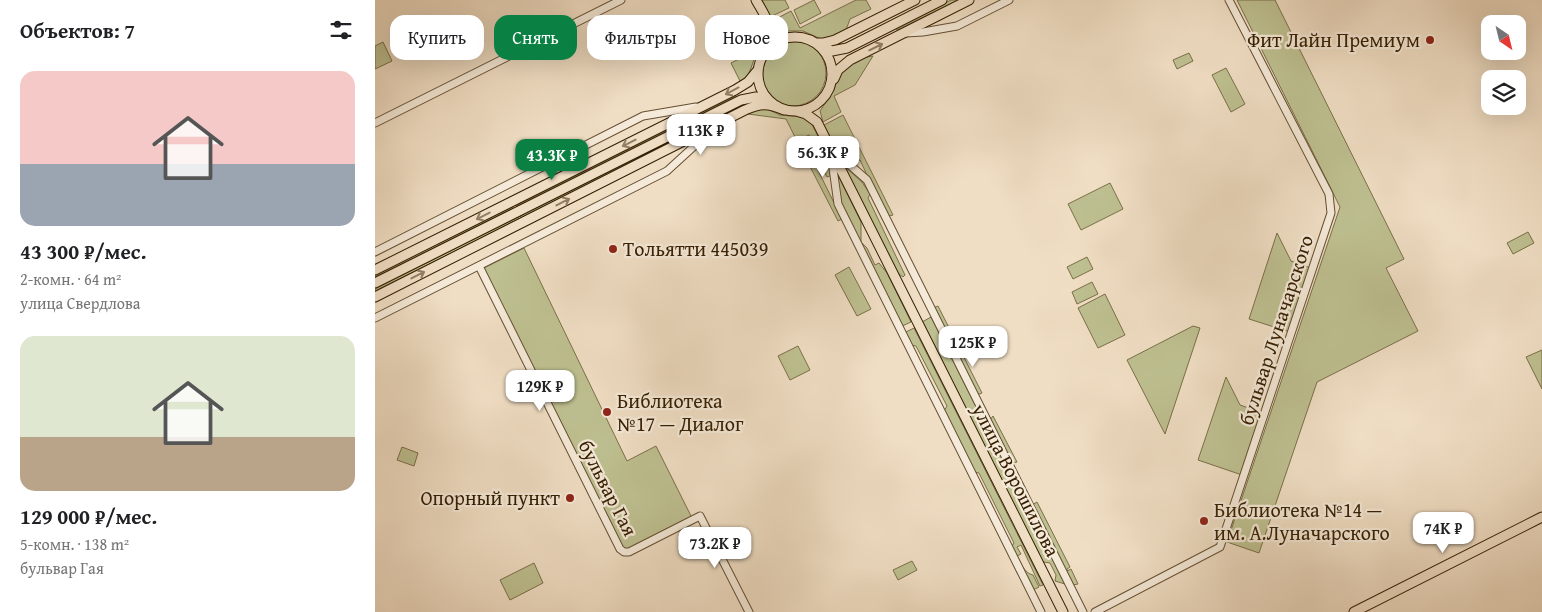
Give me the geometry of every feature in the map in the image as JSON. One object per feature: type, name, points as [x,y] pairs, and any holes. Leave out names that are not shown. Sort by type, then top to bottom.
[{"type":"main road","points":[[757,0],[764,15]]},
{"type":"main road","points":[[818,44],[829,43],[915,0]]},
{"type":"main road","points":[[788,35],[805,37],[832,51],[847,48],[942,0]]},
{"type":"main road","points":[[375,297],[753,106],[769,104],[784,110],[806,114],[817,122],[818,113],[838,70],[850,60],[969,0]]},
{"type":"main road","points":[[788,38],[795,36]]},
{"type":"main road","points":[[818,44],[831,62],[831,84]]},
{"type":"main road","points":[[832,73],[837,61],[847,48]]},
{"type":"main road","points":[[760,60],[757,71],[758,81],[767,99]]},
{"type":"main road","points":[[375,270],[703,106],[748,82],[757,71]]},
{"type":"main road","points":[[375,283],[741,100],[758,81]]},
{"type":"main road","points":[[796,111],[810,108],[825,96]]},
{"type":"main road","points":[[741,100],[756,97],[767,99],[784,110]]},
{"type":"main road","name":"улица Ворошилова","points":[[817,122],[1063,612]]},
{"type":"main road","points":[[1354,612],[1542,518]]},
{"type":"street","points":[[375,123],[621,0]]},
{"type":"street","points":[[893,11],[901,0]]},
{"type":"street","points":[[903,33],[923,32],[957,26],[1009,0]]},
{"type":"street","name":"бульвар Луначарского","points":[[1095,612],[1220,547],[1331,213],[1329,194],[1229,0]]},
{"type":"street","points":[[375,252],[643,116],[703,106]]},
{"type":"street","points":[[375,318],[667,172],[720,123]]},
{"type":"street","points":[[831,149],[837,204],[1041,612]]},
{"type":"street","points":[[831,149],[867,180],[1083,612]]},
{"type":"street","name":"бульвар Гая","points":[[479,266],[620,549],[624,552],[629,552],[700,516],[749,612]]},
{"type":"green space","points":[[762,0],[785,0],[789,8],[774,15],[769,15]]},
{"type":"green space","points":[[814,0],[821,13],[800,24],[794,10]]},
{"type":"green space","points":[[856,0],[866,0],[871,9],[850,19],[846,30],[828,39],[821,39],[803,31],[788,31],[788,15],[783,15],[791,11],[800,28]]},
{"type":"green space","points":[[951,0],[958,0],[897,30],[896,27]]},
{"type":"green space","points":[[1237,0],[1275,0],[1404,259],[1386,268],[1418,331],[1317,382],[1259,553],[1227,542],[1340,207]]},
{"type":"green space","points":[[788,40],[806,42],[817,49],[826,67],[824,86],[817,97],[799,106],[780,104],[769,97],[760,79],[762,60],[788,60]]},
{"type":"green space","points":[[383,42],[392,61],[375,69],[375,46]]},
{"type":"green space","points":[[1189,53],[1193,61],[1177,69],[1173,60]]},
{"type":"green space","points":[[873,56],[855,85],[834,96],[841,112],[823,122],[820,111],[834,90],[839,74],[858,58]]},
{"type":"green space","points":[[737,60],[754,60],[748,76],[741,83],[731,63]]},
{"type":"green space","points":[[1226,68],[1245,104],[1231,112],[1212,75]]},
{"type":"green space","points":[[735,94],[736,96],[516,206],[514,204]]},
{"type":"green space","points":[[741,106],[742,108],[522,218],[520,216]]},
{"type":"green space","points":[[763,107],[780,115],[804,117],[810,121],[829,157],[830,176],[827,177],[814,151],[816,149],[809,135],[797,141],[786,119],[748,114]]},
{"type":"green space","points":[[843,115],[893,215],[885,214],[860,160],[850,165],[837,151],[824,125]]},
{"type":"green space","points":[[807,148],[842,219],[838,221],[802,151]]},
{"type":"green space","points":[[844,166],[862,182],[870,194],[868,198],[905,275],[903,277],[898,273]]},
{"type":"green space","points":[[836,171],[861,222],[861,242],[867,248],[875,265],[879,263],[887,273],[911,322],[900,327],[841,205]]},
{"type":"green space","points":[[1110,183],[1123,209],[1081,230],[1068,204]]},
{"type":"green space","points":[[512,205],[513,208],[375,277],[375,274]]},
{"type":"green space","points":[[518,217],[519,219],[375,291],[375,289]]},
{"type":"green space","points":[[1528,232],[1534,243],[1513,254],[1507,243]]},
{"type":"green space","points":[[1277,233],[1291,261],[1311,268],[1290,332],[1249,319]]},
{"type":"green space","points":[[524,248],[627,461],[656,446],[692,518],[624,551],[482,269]]},
{"type":"green space","points":[[1087,257],[1093,269],[1073,279],[1067,267]]},
{"type":"green space","points":[[849,267],[871,309],[857,316],[835,275]]},
{"type":"green space","points":[[1092,282],[1098,294],[1077,304],[1072,292]]},
{"type":"green space","points":[[1105,294],[1125,335],[1098,348],[1078,308]]},
{"type":"green space","points":[[938,306],[982,393],[977,395],[933,308]]},
{"type":"green space","points":[[931,317],[1065,584],[1055,581],[1056,575],[1050,563],[1043,562],[922,322]]},
{"type":"green space","points":[[1193,326],[1200,328],[1165,434],[1127,360]]},
{"type":"green space","points":[[914,328],[1043,585],[1040,586],[1021,545],[1017,547],[1021,554],[1017,556],[1020,563],[1012,546],[1014,543],[979,473],[974,472],[943,413],[947,406],[916,346],[910,345],[904,333]]},
{"type":"green space","points":[[798,346],[810,370],[790,380],[778,356]]},
{"type":"green space","points":[[1542,350],[1542,389],[1526,357]]},
{"type":"green space","points":[[1226,377],[1240,405],[1263,413],[1242,475],[1198,460]]},
{"type":"green space","points":[[993,416],[1017,462],[1012,463],[990,420]]},
{"type":"green space","points":[[402,447],[418,453],[414,466],[397,460]]},
{"type":"green space","points":[[1037,502],[1070,567],[1067,571],[1071,569],[1078,584],[1073,585],[1032,505]]},
{"type":"green space","points":[[912,561],[917,570],[898,580],[893,570]]},
{"type":"green space","points":[[534,563],[543,583],[510,600],[500,580]]},
{"type":"green space","points":[[1021,565],[1025,570],[1033,575],[1039,587],[1033,590]]},
{"type":"place","name":"Фит Лайн Премиум","points":[[1430,40]]},
{"type":"place","name":"Тольятти 445039","points":[[613,249]]},
{"type":"place","name":"Библиотека №17 — Диалог","points":[[607,412]]},
{"type":"place","name":"Опорный пункт","points":[[570,498]]},
{"type":"place","name":"Библиотека №14 — им. А.Луначарского","points":[[1204,521]]}]
